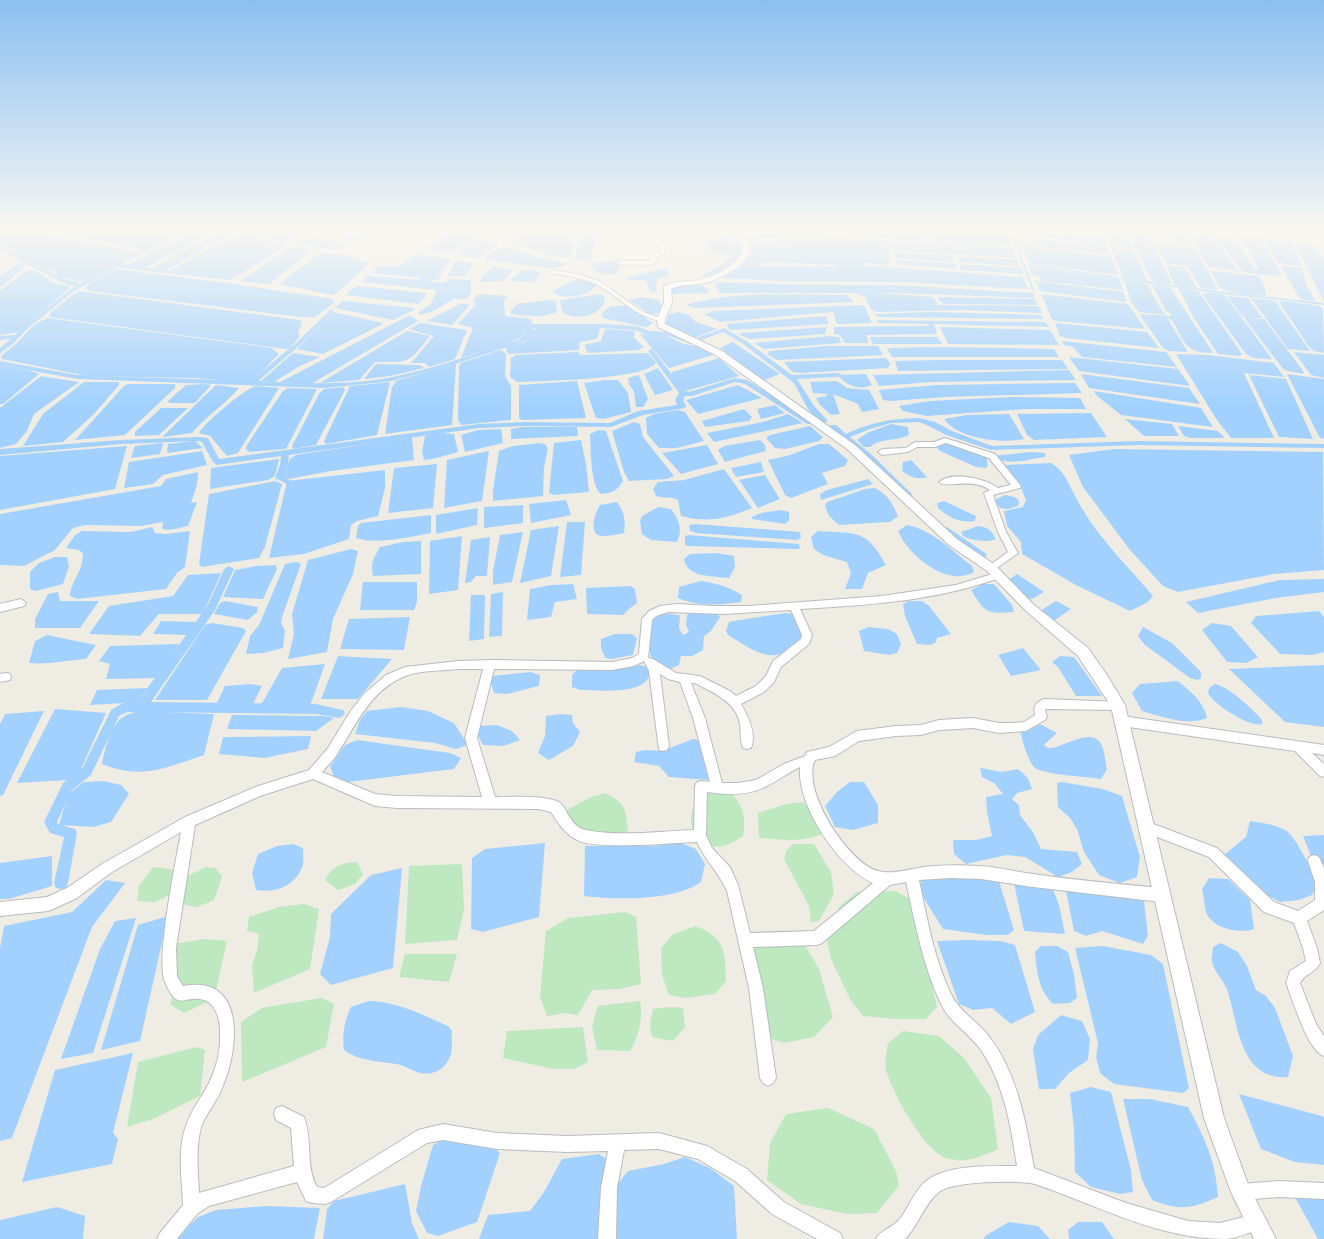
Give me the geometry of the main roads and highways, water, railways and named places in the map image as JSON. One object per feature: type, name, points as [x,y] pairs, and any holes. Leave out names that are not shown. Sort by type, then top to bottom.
[{"type":"water","points":[[4,288],[70,288],[18,332],[0,335],[0,291]]},
{"type":"water","points":[[259,288],[333,299],[334,303],[315,317],[300,317],[85,289]]},
{"type":"water","points":[[298,288],[343,288],[333,295]]},
{"type":"water","points":[[354,288],[375,288],[426,293],[425,297],[418,304],[346,295]]},
{"type":"water","points":[[415,288],[471,288],[467,299],[453,299],[432,312],[419,315],[419,312],[431,304],[436,292],[435,290]]},
{"type":"water","points":[[559,288],[593,288],[587,293],[578,296],[563,296],[552,291]]},
{"type":"water","points":[[649,288],[657,288],[657,292],[650,291]]},
{"type":"water","points":[[670,288],[706,288],[709,290],[708,293],[671,294]]},
{"type":"water","points":[[717,288],[942,288],[1033,293],[1035,298],[866,292],[933,297],[938,305],[1039,306],[1042,313],[963,310],[877,312],[871,310],[865,297],[856,293],[720,293]]},
{"type":"water","points":[[1038,288],[1090,288],[1123,292],[1127,302],[1040,291]]},
{"type":"water","points":[[1103,288],[1122,288],[1123,290]]},
{"type":"water","points":[[1126,288],[1149,288],[1166,315],[1139,312],[1131,302]]},
{"type":"water","points":[[1154,288],[1171,288],[1213,353],[1196,351],[1186,345],[1172,320],[1167,318],[1188,352],[1169,351],[1163,348],[1139,314],[1171,316],[1171,313],[1166,311]]},
{"type":"water","points":[[1178,288],[1199,292],[1242,354],[1240,356],[1218,354],[1194,318]]},
{"type":"water","points":[[1201,288],[1217,288],[1218,290]]},
{"type":"water","points":[[1220,288],[1264,288],[1266,296],[1234,293]]},
{"type":"water","points":[[1294,288],[1308,288],[1315,301],[1302,299]]},
{"type":"water","points":[[1317,288],[1324,288],[1324,302]]},
{"type":"water","points":[[78,291],[300,320],[302,322],[298,333],[300,336],[290,348],[286,349],[49,317],[51,312]]},
{"type":"water","points":[[1206,292],[1225,295],[1272,359],[1253,358],[1246,354],[1203,295]]},
{"type":"water","points":[[478,294],[508,296],[504,301],[505,316],[531,319],[532,323],[520,338],[502,346],[461,358],[473,328],[458,324],[476,304],[473,302]]},
{"type":"water","points":[[598,294],[605,296],[604,303],[596,312],[575,317],[563,313],[561,300]]},
{"type":"water","points":[[1041,294],[1128,304],[1145,329],[1056,321],[1052,319]]},
{"type":"water","points":[[744,295],[847,295],[854,302],[694,308],[686,305],[704,300]]},
{"type":"water","points":[[1227,296],[1248,298],[1262,318],[1249,318],[1264,319],[1304,372],[1303,374],[1284,370],[1245,319],[1246,317],[1242,316]]},
{"type":"water","points":[[642,297],[658,300],[662,306],[660,312],[651,315],[630,301]]},
{"type":"water","points":[[939,297],[1034,299],[1038,305],[946,304],[938,299]]},
{"type":"water","points":[[1251,298],[1275,301],[1310,351],[1288,349]]},
{"type":"water","points":[[549,300],[556,301],[557,312],[534,316],[512,314],[510,312],[517,304]]},
{"type":"water","points":[[343,301],[414,308],[414,310],[393,320],[335,308]]},
{"type":"water","points":[[1279,302],[1320,306],[1323,309],[1324,353],[1310,348]]},
{"type":"water","points":[[462,303],[470,305],[452,325],[427,321]]},
{"type":"water","points":[[626,305],[653,323],[646,327],[603,318],[602,313],[610,307]]},
{"type":"water","points":[[864,305],[872,323],[837,324],[833,312],[720,322],[704,314],[715,311]]},
{"type":"water","points":[[333,312],[383,323],[323,354],[297,349]]},
{"type":"water","points":[[679,312],[689,315],[696,322],[717,329],[694,338],[671,328],[666,323],[669,314]]},
{"type":"water","points":[[932,312],[1041,315],[1044,319],[877,317],[875,314]]},
{"type":"water","points":[[410,315],[418,321],[311,384],[280,382]]},
{"type":"water","points":[[826,316],[829,324],[730,330],[726,324]]},
{"type":"water","points":[[47,318],[272,348],[279,354],[248,382],[195,378],[87,376],[2,359],[1,356],[34,325]]},
{"type":"water","points":[[876,320],[1045,322],[1050,327],[934,324],[937,334],[867,335],[868,343],[845,343],[840,335],[834,334],[834,327],[929,326],[927,324],[879,323]]},
{"type":"water","points":[[420,323],[467,330],[455,359],[429,367],[425,363],[411,363],[434,336],[409,329]]},
{"type":"water","points":[[1055,323],[1147,332],[1159,348],[1066,338],[1060,336]]},
{"type":"water","points":[[827,327],[825,334],[750,339],[740,335],[741,333]]},
{"type":"water","points":[[940,327],[1050,330],[1059,345],[948,344]]},
{"type":"water","points":[[537,328],[600,328],[597,339],[580,342],[579,350],[509,354],[506,351],[508,346],[525,342],[532,330]]},
{"type":"water","points":[[605,329],[635,331],[634,338],[644,347],[638,350],[588,353],[584,345],[601,341]]},
{"type":"water","points":[[407,331],[430,336],[412,357],[396,362],[375,362],[359,380],[320,383]]},
{"type":"water","points":[[640,334],[664,335],[684,344],[701,347],[713,355],[669,368]]},
{"type":"water","points":[[830,336],[839,337],[841,343],[764,349],[754,343]]},
{"type":"water","points":[[870,337],[938,337],[942,344],[873,344]]},
{"type":"water","points":[[1062,341],[1166,352],[1177,367],[1082,357],[1073,347],[1064,345]]},
{"type":"water","points":[[733,342],[780,374],[762,381],[720,348]]},
{"type":"water","points":[[826,346],[878,346],[883,355],[777,360],[767,354],[770,351]]},
{"type":"water","points":[[887,348],[1054,349],[1059,357],[892,357]]},
{"type":"water","points":[[501,350],[506,354],[505,376],[511,386],[511,420],[461,425],[458,420],[459,366],[461,363]]},
{"type":"water","points":[[578,352],[580,355],[648,353],[656,363],[647,369],[613,376],[517,382],[510,377],[511,358],[516,355]]},
{"type":"water","points":[[1294,352],[1324,355],[1324,378],[1311,375]]},
{"type":"water","points":[[293,353],[320,357],[298,367],[274,382],[261,381]]},
{"type":"water","points":[[1176,354],[1208,355],[1274,363],[1284,377],[1244,373],[1274,438],[1231,438],[1217,420]]},
{"type":"water","points":[[1069,357],[1178,369],[1190,386],[1079,371]]},
{"type":"water","points":[[719,358],[739,376],[685,391],[672,376],[672,372]]},
{"type":"water","points":[[886,358],[890,363],[888,368],[801,373],[792,372],[784,362]]},
{"type":"water","points":[[1062,360],[1068,369],[898,371],[895,361]]},
{"type":"water","points":[[376,364],[420,365],[424,368],[390,376],[364,379]]},
{"type":"water","points":[[456,364],[452,425],[385,434],[392,387],[396,381]]},
{"type":"water","points":[[0,365],[39,374],[3,404],[0,404]]},
{"type":"water","points":[[658,368],[673,390],[655,395],[644,374]]},
{"type":"water","points":[[1069,370],[1076,380],[932,382],[879,386],[873,375]]},
{"type":"water","points":[[866,374],[872,385],[867,387],[853,386],[838,375]]},
{"type":"water","points":[[1081,374],[1189,388],[1200,404],[1089,388]]},
{"type":"water","points":[[1287,374],[1324,379],[1324,439],[1320,438]]},
{"type":"water","points":[[639,375],[648,399],[643,407],[636,407],[634,392],[628,378]]},
{"type":"water","points":[[1249,375],[1286,379],[1313,439],[1279,437]]},
{"type":"water","points":[[41,376],[79,382],[34,414],[27,431],[16,444],[0,448],[0,408]]},
{"type":"water","points":[[618,380],[628,393],[631,412],[604,419],[596,418],[584,383]]},
{"type":"water","points":[[577,381],[586,418],[522,420],[519,418],[519,385]]},
{"type":"water","points":[[837,381],[847,388],[869,390],[879,409],[862,412],[858,404],[833,394],[840,414],[831,415],[820,405],[816,398],[827,396],[827,394],[813,393],[810,382]]},
{"type":"water","points":[[84,382],[119,382],[119,385],[94,414],[63,442],[23,446],[43,414]]},
{"type":"water","points":[[390,382],[377,435],[326,444],[324,441],[350,386]]},
{"type":"water","points":[[1075,383],[1082,393],[945,397],[890,401],[883,400],[879,390],[937,385]]},
{"type":"water","points":[[175,384],[175,388],[125,435],[75,440],[125,385]]},
{"type":"water","points":[[186,385],[211,385],[195,403],[169,403],[168,401]]},
{"type":"water","points":[[216,385],[239,388],[192,433],[162,437]]},
{"type":"water","points":[[738,385],[762,398],[698,414],[686,400]]},
{"type":"water","points":[[255,386],[279,388],[238,453],[227,456],[210,436],[199,433],[225,407]]},
{"type":"water","points":[[343,387],[345,390],[316,445],[293,449],[292,446],[319,394],[324,389]]},
{"type":"water","points":[[288,388],[317,389],[286,449],[249,452],[246,449],[247,445],[283,391]]},
{"type":"water","points":[[1094,391],[1201,408],[1213,427],[1121,415],[1096,395]]},
{"type":"water","points":[[1010,397],[1080,398],[1086,409],[1026,409],[927,416],[903,411],[899,406],[930,401]]},
{"type":"water","points":[[775,405],[785,413],[761,419],[757,409]]},
{"type":"water","points":[[161,408],[188,408],[159,435],[135,436],[135,432]]},
{"type":"water","points":[[744,409],[752,417],[749,421],[705,427],[702,421]]},
{"type":"water","points":[[678,410],[685,412],[704,441],[677,448],[659,448],[647,434],[646,418],[654,414]]},
{"type":"water","points":[[1091,413],[1107,437],[1034,440],[1027,435],[1017,414]]},
{"type":"water","points":[[788,414],[803,423],[714,442],[707,433],[763,422]]},
{"type":"water","points":[[1009,414],[1024,439],[1004,441],[981,438],[959,431],[944,419],[967,415]]},
{"type":"water","points":[[1125,419],[1172,424],[1179,436],[1144,436]]},
{"type":"water","points":[[634,422],[640,424],[643,437],[674,476],[667,479],[629,481],[624,472],[612,431]]},
{"type":"water","points":[[891,424],[908,427],[909,435],[879,442],[870,447],[864,447],[857,440],[867,433]]},
{"type":"water","points":[[810,426],[823,437],[819,441],[785,449],[775,448],[766,438],[770,435]]},
{"type":"water","points":[[1178,426],[1218,431],[1225,438],[1190,438],[1184,436]]},
{"type":"water","points":[[523,427],[577,427],[578,436],[511,439],[511,429]]},
{"type":"water","points":[[501,429],[503,443],[465,452],[461,435],[478,430]]},
{"type":"water","points":[[599,430],[606,431],[623,481],[614,491],[601,494],[597,489],[593,475],[590,434]]},
{"type":"water","points":[[439,433],[454,434],[458,452],[424,460],[422,452],[425,436]]},
{"type":"water","points":[[412,437],[414,460],[331,471],[289,479],[284,477],[290,459],[296,455]]},
{"type":"water","points":[[581,440],[589,492],[553,495],[549,493],[554,443]]},
{"type":"water","points":[[760,440],[765,445],[766,451],[725,462],[718,450],[724,446]]},
{"type":"water","points":[[195,441],[203,448],[167,453],[168,444]]},
{"type":"water","points":[[947,442],[986,456],[988,465],[986,468],[976,467],[937,448],[940,444]]},
{"type":"water","points":[[163,443],[160,454],[131,458],[135,446]]},
{"type":"water","points":[[545,444],[548,448],[544,468],[543,496],[493,501],[499,451],[513,446]]},
{"type":"water","points":[[819,444],[829,444],[848,460],[845,466],[822,473],[828,484],[791,498],[785,495],[768,460],[787,456]]},
{"type":"water","points":[[707,445],[718,464],[681,474],[662,453]]},
{"type":"water","points":[[127,446],[115,489],[0,510],[0,456]]},
{"type":"water","points":[[1114,449],[1323,452],[1324,570],[1274,574],[1178,592],[1163,586],[1130,550],[1083,487],[1069,455]]},
{"type":"water","points":[[202,451],[207,465],[163,475],[153,484],[124,488],[129,462]]},
{"type":"water","points":[[489,451],[482,501],[444,508],[447,460]]},
{"type":"water","points":[[1030,452],[1046,453],[1045,457],[1010,462],[993,456]]},
{"type":"water","points":[[279,459],[275,476],[268,480],[210,489],[211,468]]},
{"type":"water","points":[[911,460],[927,477],[914,477],[902,471],[903,462]]},
{"type":"water","points":[[761,462],[764,472],[736,477],[731,468]]},
{"type":"water","points":[[1051,463],[1062,473],[1083,510],[1101,536],[1153,596],[1148,602],[1130,611],[1076,585],[1022,554],[1021,542],[1007,526],[1004,511],[1023,507],[1026,500],[1022,490],[1003,465]]},
{"type":"water","points":[[437,464],[433,508],[388,513],[394,468]]},
{"type":"water","points":[[724,469],[752,508],[717,519],[691,518],[681,516],[678,500],[656,496],[653,489],[658,482],[684,480]]},
{"type":"water","points":[[385,470],[385,488],[378,516],[357,521],[351,525],[349,539],[304,554],[269,558],[287,481]]},
{"type":"water","points":[[198,472],[197,485],[191,503],[197,502],[188,526],[170,530],[162,529],[163,522],[141,526],[85,525],[73,528],[55,550],[24,566],[0,565],[0,514],[161,486],[166,479]]},
{"type":"water","points":[[765,475],[780,499],[758,508],[739,480]]},
{"type":"water","points":[[868,479],[873,484],[821,500],[820,494],[827,490]]},
{"type":"water","points":[[275,481],[282,484],[265,547],[259,558],[202,567],[199,564],[209,494]]},
{"type":"water","points":[[875,488],[889,499],[898,516],[890,522],[839,525],[829,516],[825,506],[827,502],[865,489]]},
{"type":"water","points":[[1005,495],[1015,497],[1019,501],[1018,506],[1008,509],[1000,508],[995,500]]},
{"type":"water","points":[[566,500],[571,515],[531,523],[529,504]]},
{"type":"water","points":[[944,501],[976,516],[975,521],[959,520],[947,515],[938,508],[937,503]]},
{"type":"water","points":[[617,502],[624,516],[624,533],[606,536],[598,535],[595,532],[594,524],[600,505]]},
{"type":"water","points":[[523,505],[523,523],[484,528],[484,507]]},
{"type":"water","points":[[658,507],[671,509],[676,517],[680,529],[677,542],[651,540],[642,534],[640,521],[642,516]]},
{"type":"water","points":[[478,508],[477,525],[436,534],[436,515]]},
{"type":"water","points":[[781,510],[789,512],[789,520],[785,524],[752,519],[752,517],[761,513]]},
{"type":"water","points":[[431,515],[431,533],[384,541],[356,538],[358,526],[361,523]]},
{"type":"water","points":[[567,522],[585,522],[581,575],[560,577]]},
{"type":"water","points":[[689,525],[800,532],[801,538],[797,540],[696,533],[690,531]]},
{"type":"water","points":[[907,525],[934,536],[972,566],[974,572],[963,576],[952,576],[919,559],[910,550],[898,531]]},
{"type":"water","points":[[559,526],[551,576],[520,583],[531,530]]},
{"type":"water","points":[[978,526],[989,530],[996,539],[988,541],[974,540],[963,536],[961,532]]},
{"type":"water","points":[[152,527],[155,533],[166,534],[190,531],[185,567],[177,573],[166,589],[77,599],[70,596],[83,554],[79,550],[66,548],[75,535],[82,531],[131,532]]},
{"type":"water","points":[[818,531],[859,535],[872,544],[886,565],[868,573],[862,589],[845,589],[851,573],[847,562],[823,555],[814,549],[811,537]]},
{"type":"water","points":[[523,532],[512,582],[493,585],[493,571],[500,535]]},
{"type":"water","points":[[462,536],[458,590],[429,594],[430,541]]},
{"type":"water","points":[[685,536],[799,544],[800,549],[689,546],[685,545]]},
{"type":"water","points":[[490,537],[487,576],[476,576],[471,582],[465,583],[471,540]]},
{"type":"water","points":[[421,541],[421,574],[373,576],[373,561],[380,547],[403,542]]},
{"type":"water","points":[[351,549],[358,551],[353,574],[333,619],[327,652],[288,659],[294,634],[292,614],[308,560]]},
{"type":"water","points":[[716,553],[734,556],[735,567],[729,578],[695,573],[686,565],[684,559],[690,554]]},
{"type":"water","points":[[55,557],[67,557],[69,566],[63,584],[36,591],[30,589],[30,572],[39,563]]},
{"type":"water","points":[[297,562],[301,564],[281,623],[285,631],[283,648],[263,653],[246,654],[250,636],[259,625],[285,564]]},
{"type":"water","points":[[276,565],[277,569],[263,599],[223,597],[235,570]]},
{"type":"water","points":[[221,573],[203,614],[159,614],[140,636],[89,634],[109,606],[173,596],[188,575]]},
{"type":"water","points":[[1017,574],[1044,592],[1032,599],[1028,599],[1008,580]]},
{"type":"water","points":[[1324,579],[1324,592],[1276,598],[1198,613],[1186,602],[1280,580]]},
{"type":"water","points":[[701,581],[737,592],[742,595],[741,602],[701,604],[678,598],[679,587]]},
{"type":"water","points":[[363,582],[417,582],[417,602],[414,610],[360,610]]},
{"type":"water","points":[[573,584],[577,599],[555,602],[551,617],[527,620],[530,589],[551,585]]},
{"type":"water","points":[[983,584],[994,584],[1012,605],[1014,612],[998,613],[984,608],[971,590]]},
{"type":"water","points":[[631,586],[635,589],[637,603],[623,615],[587,614],[586,588]]},
{"type":"water","points":[[58,592],[60,601],[99,601],[80,628],[35,628],[35,619],[48,594]]},
{"type":"water","points":[[503,592],[502,636],[489,637],[491,594]]},
{"type":"water","points":[[471,595],[485,595],[484,639],[469,641]]},
{"type":"water","points":[[225,601],[258,607],[257,612],[248,620],[214,614],[220,603]]},
{"type":"water","points":[[908,601],[922,601],[929,606],[951,634],[937,638],[936,642],[931,645],[917,644],[905,616],[903,604]]},
{"type":"water","points":[[1056,601],[1071,609],[1052,622],[1040,611]]},
{"type":"water","points":[[1319,611],[1324,617],[1324,652],[1312,655],[1280,654],[1251,623],[1256,616]]},
{"type":"water","points":[[692,612],[717,614],[720,617],[711,631],[704,636],[703,650],[692,656],[681,656],[679,665],[670,669],[658,665],[651,656],[649,649],[652,617],[660,613],[680,615],[679,628],[683,635],[689,632],[686,625],[687,615]]},
{"type":"water","points":[[786,613],[792,614],[801,626],[803,639],[786,652],[776,655],[761,653],[747,647],[728,635],[726,631],[729,622]]},
{"type":"water","points":[[410,617],[404,650],[340,649],[349,619]]},
{"type":"water","points":[[161,621],[197,622],[187,635],[153,634]]},
{"type":"water","points":[[212,623],[243,628],[246,631],[207,700],[155,700],[205,625]]},
{"type":"water","points":[[1212,623],[1231,626],[1258,657],[1246,663],[1227,662],[1202,630]]},
{"type":"water","points":[[868,627],[888,629],[897,634],[901,644],[897,653],[889,655],[864,651],[859,631]]},
{"type":"water","points":[[1143,627],[1172,643],[1201,672],[1201,678],[1198,680],[1190,678],[1145,645],[1138,636]]},
{"type":"water","points":[[615,634],[632,634],[637,638],[633,655],[612,659],[605,658],[601,647],[601,639]]},
{"type":"water","points":[[47,635],[96,645],[86,659],[29,663],[35,641]]},
{"type":"water","points":[[179,644],[157,678],[106,679],[110,664],[99,661],[110,646]]},
{"type":"water","points":[[1023,648],[1041,670],[1011,676],[998,655]]},
{"type":"water","points":[[338,656],[392,659],[358,699],[321,699]]},
{"type":"water","points":[[1060,656],[1074,657],[1102,696],[1076,696],[1058,667],[1052,662]]},
{"type":"water","points":[[325,664],[310,706],[261,705],[282,668]]},
{"type":"water","points":[[638,665],[649,667],[649,677],[644,683],[635,687],[624,690],[599,691],[580,690],[572,687],[572,675],[577,670]]},
{"type":"water","points":[[1324,665],[1324,727],[1285,722],[1229,669]]},
{"type":"water","points":[[531,672],[540,675],[539,686],[507,694],[494,693],[490,681],[492,676]]},
{"type":"water","points":[[1178,681],[1200,702],[1207,718],[1183,721],[1142,711],[1132,693],[1140,684]]},
{"type":"water","points":[[251,684],[262,686],[253,704],[217,703],[225,686]]},
{"type":"water","points":[[1215,684],[1227,689],[1253,710],[1262,720],[1262,724],[1241,719],[1224,709],[1211,698],[1208,693],[1209,688]]},
{"type":"water","points":[[147,688],[140,702],[90,705],[97,690]]},
{"type":"water","points":[[401,707],[428,711],[454,723],[468,745],[456,749],[435,743],[355,734],[360,720],[367,711]]},
{"type":"water","points":[[55,709],[106,713],[81,769],[68,780],[17,783]]},
{"type":"water","points":[[44,711],[3,795],[0,796],[0,724],[5,714]]},
{"type":"water","points":[[138,711],[214,714],[204,755],[165,768],[142,772],[117,769],[102,764],[109,738],[118,721]]},
{"type":"water","points":[[232,715],[324,716],[334,718],[316,731],[227,729]]},
{"type":"water","points":[[572,715],[573,723],[580,732],[573,746],[549,760],[538,753],[545,736],[546,716]]},
{"type":"water","points":[[1031,724],[1042,725],[1057,733],[1044,745],[1048,748],[1085,737],[1092,737],[1098,740],[1103,748],[1107,769],[1101,779],[1058,774],[1035,768],[1028,756],[1020,729]]},
{"type":"water","points":[[497,725],[512,731],[520,740],[503,746],[483,745],[477,734],[477,726]]},
{"type":"water","points":[[311,736],[308,749],[264,758],[219,754],[223,737]]},
{"type":"water","points":[[693,739],[699,740],[709,773],[708,780],[669,777],[659,766],[634,762],[636,752],[645,750],[662,751]]},
{"type":"water","points":[[357,740],[450,753],[461,758],[454,769],[348,782],[335,780],[330,766],[345,745]]},
{"type":"water","points":[[980,768],[1002,772],[1018,769],[1028,778],[1032,789],[1017,793],[1012,799],[1019,805],[1020,815],[1033,832],[1041,849],[1077,852],[1082,864],[1072,872],[1058,877],[1025,857],[1007,855],[966,864],[954,854],[953,840],[976,840],[992,836],[986,797],[1003,794],[994,783],[982,777]]},
{"type":"water","points":[[104,781],[121,785],[129,794],[111,822],[94,827],[59,825],[68,794],[84,782]]},
{"type":"water","points":[[850,782],[864,782],[878,805],[878,823],[853,830],[835,827],[825,806],[837,792]]},
{"type":"water","points":[[1062,782],[1103,789],[1122,796],[1140,857],[1137,877],[1120,883],[1099,875],[1084,852],[1077,829],[1070,818],[1058,807],[1057,783]]},
{"type":"water","points":[[1250,821],[1277,826],[1289,833],[1303,854],[1318,884],[1312,895],[1299,900],[1280,902],[1256,890],[1224,855],[1246,837]]},
{"type":"water","points":[[1324,835],[1324,864],[1311,856],[1303,836]]},
{"type":"water","points":[[545,843],[539,917],[483,932],[471,929],[472,858],[485,849]]},
{"type":"water","points":[[681,843],[696,849],[705,864],[701,882],[676,893],[645,898],[584,896],[585,846],[652,846]]},
{"type":"water","points":[[293,844],[303,848],[303,866],[294,880],[277,889],[256,890],[252,873],[258,854],[277,846]]},
{"type":"water","points":[[52,856],[52,886],[9,899],[0,899],[0,863]]},
{"type":"water","points":[[402,868],[393,968],[331,985],[320,974],[330,937],[331,914],[371,875]]},
{"type":"water","points":[[922,876],[998,878],[1014,930],[1008,935],[986,935],[943,929],[920,892]]},
{"type":"water","points":[[1209,878],[1228,879],[1250,900],[1254,929],[1241,931],[1227,929],[1214,923],[1209,918],[1206,912],[1202,889]]},
{"type":"water","points":[[106,880],[125,883],[92,927],[12,1138],[0,1141],[0,948],[4,926],[72,912]]},
{"type":"water","points":[[1014,883],[1051,884],[1059,905],[1065,934],[1024,931]]},
{"type":"water","points":[[1074,887],[1125,893],[1144,901],[1148,936],[1143,944],[1102,931],[1086,936],[1074,931],[1066,891]]},
{"type":"water","points":[[168,916],[140,1041],[101,1050],[138,925]]},
{"type":"water","points":[[136,918],[93,1053],[61,1059],[100,949],[115,921]]},
{"type":"water","points":[[937,941],[1001,941],[1015,945],[1035,1012],[1011,1024],[992,1008],[973,1010],[959,1004]]},
{"type":"water","points":[[1221,943],[1238,952],[1247,966],[1256,990],[1266,996],[1275,1008],[1293,1056],[1288,1077],[1272,1076],[1259,1070],[1250,1060],[1243,1047],[1227,989],[1212,962],[1213,947]]},
{"type":"water","points":[[1041,946],[1057,946],[1068,952],[1074,974],[1077,998],[1070,1003],[1053,1004],[1044,992],[1038,973],[1035,952]]},
{"type":"water","points":[[1103,946],[1151,955],[1163,964],[1189,1088],[1183,1093],[1114,1084],[1100,1073],[1096,1057],[1098,1043],[1075,948]]},
{"type":"water","points":[[369,1001],[400,1006],[448,1026],[452,1031],[452,1048],[446,1064],[438,1071],[428,1074],[417,1072],[404,1066],[362,1058],[344,1050],[344,1028],[351,1007]]},
{"type":"water","points":[[1061,1015],[1082,1021],[1090,1039],[1088,1060],[1069,1073],[1055,1089],[1039,1089],[1033,1049],[1038,1035]]},
{"type":"water","points":[[133,1053],[113,1133],[118,1139],[112,1164],[22,1182],[55,1070]]},
{"type":"water","points":[[1091,1087],[1111,1092],[1131,1170],[1133,1192],[1120,1194],[1091,1187],[1075,1172],[1074,1129],[1070,1093]]},
{"type":"water","points":[[1239,1094],[1322,1116],[1324,1118],[1324,1165],[1295,1162],[1261,1149]]},
{"type":"water","points":[[1123,1099],[1150,1099],[1188,1107],[1209,1150],[1215,1173],[1218,1197],[1185,1207],[1170,1206],[1152,1200],[1142,1180]]},
{"type":"water","points":[[450,1136],[491,1146],[500,1153],[477,1222],[438,1236],[427,1233],[416,1211],[433,1145]]},
{"type":"water","points":[[599,1154],[608,1160],[600,1239],[479,1239],[488,1215],[530,1211],[544,1192],[562,1159]]},
{"type":"water","points":[[685,1157],[710,1168],[734,1186],[737,1239],[610,1239],[614,1188],[628,1171],[664,1164]]},
{"type":"water","points":[[405,1184],[412,1223],[419,1239],[323,1239],[327,1209],[334,1201]]},
{"type":"water","points":[[1314,1184],[1324,1185],[1324,1239],[1318,1239],[1296,1199]]},
{"type":"water","points":[[267,1206],[320,1208],[314,1239],[175,1239],[198,1217],[216,1210]]},
{"type":"water","points":[[57,1207],[85,1216],[83,1239],[0,1239],[0,1220]]},
{"type":"water","points":[[1009,1222],[1038,1226],[1050,1239],[984,1239],[985,1236]]},
{"type":"water","points":[[1078,1222],[1102,1222],[1114,1239],[1069,1239],[1068,1230]]},
{"type":"waterway","points":[[17,337],[25,328],[76,288]]},
{"type":"waterway","points":[[1187,288],[1324,304]]},
{"type":"waterway","points":[[252,383],[298,344],[331,311]]},
{"type":"waterway","points":[[252,383],[325,386],[392,379],[453,363],[521,341],[525,338],[531,326],[636,328],[648,333],[670,334],[691,342],[724,330],[744,342],[797,382],[811,407],[824,421]]},
{"type":"waterway","points":[[0,338],[17,337]]},
{"type":"waterway","points":[[0,351],[17,337]]},
{"type":"waterway","points":[[651,351],[683,393]]},
{"type":"waterway","points":[[0,363],[77,377],[252,383]]},
{"type":"waterway","points":[[791,377],[838,375]]},
{"type":"waterway","points":[[683,393],[689,394],[735,380],[747,382],[810,422]]},
{"type":"waterway","points":[[0,452],[121,442],[199,439],[205,440],[217,462],[479,426],[525,424],[611,425],[641,413],[682,406],[679,400],[683,393]]},
{"type":"waterway","points":[[845,437],[867,427],[891,421],[919,420],[991,448],[1137,443],[1324,446]]},
{"type":"waterway","points":[[833,427],[845,437]]},
{"type":"waterway","points":[[845,437],[868,456],[908,495]]},
{"type":"waterway","points":[[285,454],[284,465],[279,478],[287,481]]},
{"type":"waterway","points":[[947,530],[982,555]]},
{"type":"waterway","points":[[143,706],[150,693],[212,607],[229,569]]},
{"type":"waterway","points":[[61,883],[71,833],[54,829],[50,822],[67,787],[87,771],[115,713],[125,707],[143,706]]},
{"type":"waterway","points":[[143,706],[316,709],[339,713]]}]
